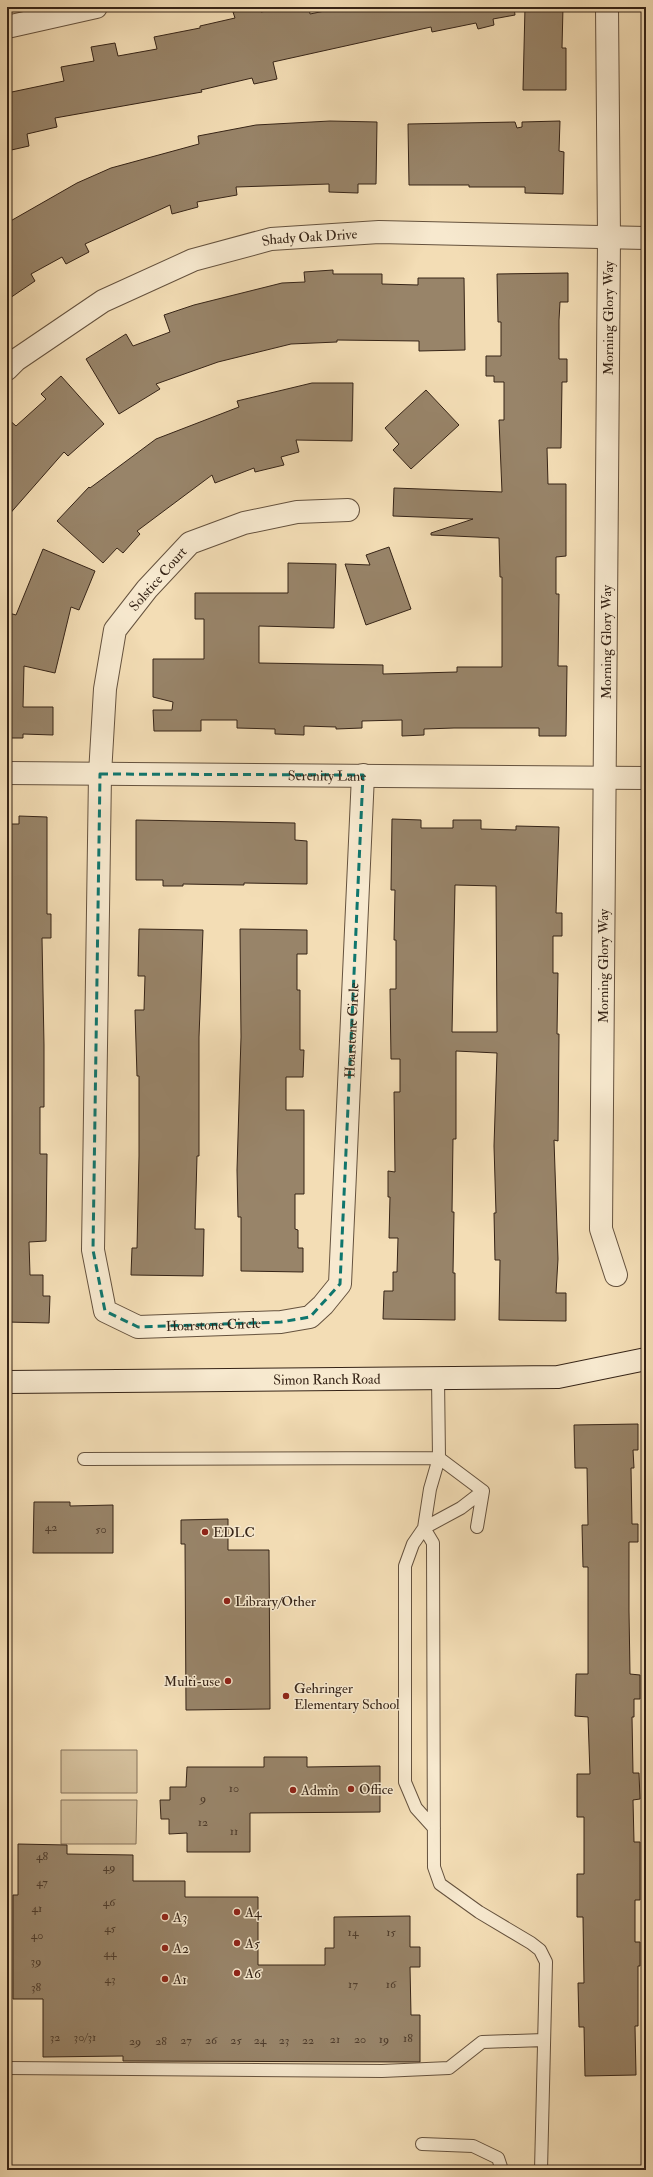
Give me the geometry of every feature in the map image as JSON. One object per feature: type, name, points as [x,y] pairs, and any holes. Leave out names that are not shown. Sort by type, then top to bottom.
[{"type":"street","points":[[7,27],[96,7]]},
{"type":"street","name":"Morning Glory Way","points":[[607,7],[609,237],[601,1229],[616,1275]]},
{"type":"street","name":"Shady Oak Drive","points":[[7,369],[16,360],[103,301],[194,260],[271,239],[379,232],[646,238]]},
{"type":"street","name":"Solstice Court","points":[[100,774],[105,688],[115,630],[148,589],[190,543],[244,523],[297,512],[348,510]]},
{"type":"street","name":"Serenity Lane","points":[[7,773],[646,778]]},
{"type":"street","name":"Hoarstone Circle","points":[[100,774],[93,1250],[105,1311],[138,1327],[281,1322],[310,1317],[324,1306],[340,1284],[363,775]]},
{"type":"street","name":"Simon Ranch Road","points":[[7,1382],[558,1377],[646,1358]]},
{"type":"lane","points":[[434,1828],[416,1808],[405,1782],[405,1566],[413,1544],[424,1528],[430,1489],[439,1458],[438,1378]]},
{"type":"lane","points":[[84,1459],[439,1458],[482,1491]]},
{"type":"lane","points":[[477,1527],[482,1491]]},
{"type":"lane","points":[[424,1528],[461,1508],[482,1491]]},
{"type":"lane","points":[[424,1528],[433,1543],[434,1867],[440,1884],[479,1912],[531,1943],[540,1950],[546,1962],[541,2170]]},
{"type":"lane","points":[[7,2068],[382,2071],[449,2068],[482,2042],[544,2040]]},
{"type":"lane","points":[[422,2144],[473,2146],[498,2158],[502,2170]]},
{"type":"highlighted area","points":[[100,774],[363,775],[340,1284],[310,1317],[281,1322],[138,1327],[105,1311],[93,1250]]},
{"type":"shaded area","points":[[61,1750],[137,1750],[137,1793],[61,1793]]},
{"type":"shaded area","points":[[61,1800],[137,1800],[136,1844],[61,1844]]},
{"type":"building","points":[[260,7],[261,12],[288,7],[309,7],[310,14],[344,7],[514,7],[515,15],[493,19],[494,25],[478,29],[476,23],[432,32],[431,27],[273,62],[277,79],[254,84],[252,78],[201,90],[202,92],[55,118],[57,127],[27,134],[29,146],[7,151],[7,93],[64,81],[61,67],[94,61],[91,47],[115,43],[118,56],[157,49],[154,37],[200,28],[200,26],[235,18],[233,12]]},
{"type":"building","points":[[525,7],[563,7],[562,48],[566,48],[566,90],[523,90]]},
{"type":"building","points":[[330,121],[377,122],[376,184],[358,184],[358,193],[329,192],[329,184],[236,187],[237,195],[197,202],[198,207],[172,214],[170,205],[85,244],[89,252],[66,264],[62,257],[31,274],[35,281],[7,300],[7,223],[77,183],[111,168],[199,144],[198,136],[256,125]]},
{"type":"building","points":[[560,121],[559,151],[564,152],[563,194],[525,193],[525,187],[409,185],[408,124],[515,122],[517,128],[522,127],[522,122]]},
{"type":"building","points":[[333,270],[333,274],[382,274],[382,284],[418,285],[418,278],[464,278],[465,350],[419,351],[419,341],[337,340],[337,342],[291,344],[218,362],[156,384],[160,389],[119,414],[86,359],[126,334],[133,346],[170,332],[164,315],[194,305],[282,283],[305,282],[304,272]]},
{"type":"building","points":[[568,273],[568,302],[560,302],[559,320],[559,359],[567,359],[567,382],[562,382],[561,448],[547,448],[548,484],[566,484],[566,556],[556,557],[556,594],[559,594],[558,666],[567,666],[566,736],[539,736],[539,728],[454,728],[424,729],[424,735],[402,736],[402,720],[362,721],[362,728],[336,729],[336,727],[304,726],[304,735],[275,734],[275,729],[237,728],[237,720],[201,720],[201,731],[154,731],[153,710],[172,710],[173,702],[153,697],[153,659],[204,659],[204,619],[195,619],[195,593],[288,593],[288,563],[336,564],[334,628],[259,626],[259,663],[383,665],[383,674],[457,672],[457,667],[502,667],[502,577],[500,577],[499,538],[431,535],[431,533],[473,519],[393,516],[394,488],[502,492],[499,420],[504,420],[504,382],[494,382],[494,376],[486,376],[486,356],[501,356],[501,322],[498,322],[497,274]]},
{"type":"building","points":[[61,376],[104,424],[68,456],[64,452],[7,517],[7,418],[16,426],[46,399],[41,394]]},
{"type":"building","points":[[312,383],[353,383],[352,441],[296,440],[299,452],[281,457],[284,465],[255,472],[254,468],[215,483],[212,475],[137,531],[140,534],[123,553],[117,548],[103,563],[57,521],[89,487],[90,488],[156,439],[239,407],[237,401]]},
{"type":"building","points":[[426,390],[459,425],[411,469],[393,450],[399,444],[385,428]]},
{"type":"building","points":[[389,547],[411,609],[366,625],[345,564],[370,565],[366,555]]},
{"type":"building","points":[[43,549],[95,571],[79,610],[71,607],[55,673],[24,666],[23,707],[53,707],[53,735],[23,734],[23,738],[7,738],[7,623],[9,613],[16,615]]},
{"type":"building","points":[[19,816],[47,817],[47,914],[51,914],[51,938],[42,938],[44,1107],[40,1107],[40,1154],[47,1154],[46,1241],[29,1242],[30,1275],[43,1275],[43,1296],[50,1296],[49,1323],[7,1322],[7,824],[19,824]]},
{"type":"building","points":[[392,819],[421,820],[421,828],[453,828],[453,820],[481,820],[481,829],[516,830],[516,826],[559,827],[556,913],[562,913],[562,936],[553,936],[553,973],[558,973],[557,1034],[559,1034],[558,1141],[554,1140],[558,1259],[556,1293],[566,1293],[566,1321],[499,1320],[500,1260],[495,1260],[494,1213],[496,1213],[494,1146],[497,1053],[456,1051],[456,1139],[453,1139],[452,1212],[454,1212],[453,1273],[455,1273],[455,1320],[383,1319],[384,1291],[393,1291],[393,1272],[397,1272],[398,1238],[389,1238],[390,1197],[388,1197],[388,1171],[395,1172],[394,1092],[400,1092],[400,1059],[391,1059],[390,989],[396,989],[396,940],[394,940],[395,890],[391,890]],"holes":[[[455,885],[496,886],[497,1032],[452,1032]]]},
{"type":"building","points":[[136,820],[295,823],[295,840],[307,841],[307,884],[244,883],[244,885],[183,884],[183,886],[163,886],[163,880],[136,880]]},
{"type":"building","points":[[139,929],[203,930],[199,1037],[199,1156],[197,1156],[195,1229],[204,1229],[203,1276],[131,1275],[132,1248],[137,1248],[139,1156],[139,1076],[137,1076],[135,1010],[144,1010],[145,976],[138,976]]},
{"type":"building","points":[[240,929],[307,930],[307,954],[297,954],[297,990],[300,990],[300,1050],[304,1050],[303,1077],[286,1077],[286,1110],[304,1110],[304,1194],[295,1194],[295,1229],[298,1230],[298,1248],[303,1248],[303,1272],[241,1271],[241,1217],[238,1217],[237,1170],[241,1037]]},
{"type":"building","points":[[638,1424],[638,1450],[633,1450],[634,1468],[631,1468],[632,1524],[638,1524],[638,1542],[629,1542],[630,1674],[640,1675],[640,1699],[634,1699],[634,1717],[632,1717],[633,1773],[639,1773],[640,1799],[633,1800],[634,1842],[640,1842],[640,1900],[635,1900],[635,1942],[640,1942],[640,1966],[638,1966],[638,2026],[635,2026],[636,2075],[585,2076],[584,2027],[579,2027],[578,1983],[584,1983],[583,1917],[577,1917],[577,1874],[584,1874],[584,1817],[577,1817],[577,1774],[590,1774],[588,1717],[575,1716],[576,1674],[588,1674],[588,1567],[583,1567],[582,1525],[588,1525],[587,1468],[575,1468],[574,1425]]},
{"type":"building","points":[[34,1502],[70,1502],[70,1506],[113,1505],[113,1553],[33,1553]]},
{"type":"building","points":[[228,1519],[228,1550],[269,1550],[270,1709],[186,1710],[185,1544],[181,1544],[181,1520]]},
{"type":"building","points":[[264,1757],[307,1757],[307,1767],[380,1766],[380,1812],[250,1813],[250,1852],[187,1852],[187,1833],[169,1834],[169,1819],[161,1819],[160,1800],[170,1800],[170,1787],[186,1787],[187,1767],[264,1767]]},
{"type":"building","points":[[18,1844],[67,1845],[67,1854],[133,1855],[133,1881],[185,1881],[185,1897],[258,1897],[258,1965],[325,1965],[325,1948],[334,1948],[334,1917],[410,1916],[410,1947],[420,1947],[420,1967],[410,1967],[411,2015],[420,2015],[420,2062],[123,2061],[123,2056],[43,2057],[43,1999],[13,1999],[13,1895],[18,1895]]},
{"type":"place","name":"EDLC","points":[[205,1532]]},
{"type":"place","name":"Library/Other","points":[[227,1601]]},
{"type":"place","name":"Multi-use","points":[[228,1681]]},
{"type":"place","name":"Gehringer Elementary School","points":[[286,1696]]},
{"type":"place","name":"Office","points":[[351,1789]]},
{"type":"place","name":"Admin","points":[[293,1790]]},
{"type":"place","name":"A4","points":[[237,1912]]},
{"type":"place","name":"A3","points":[[165,1917]]},
{"type":"place","name":"A5","points":[[237,1943]]},
{"type":"place","name":"A2","points":[[165,1948]]},
{"type":"place","name":"A6","points":[[237,1973]]},
{"type":"place","name":"A1","points":[[165,1979]]}]
